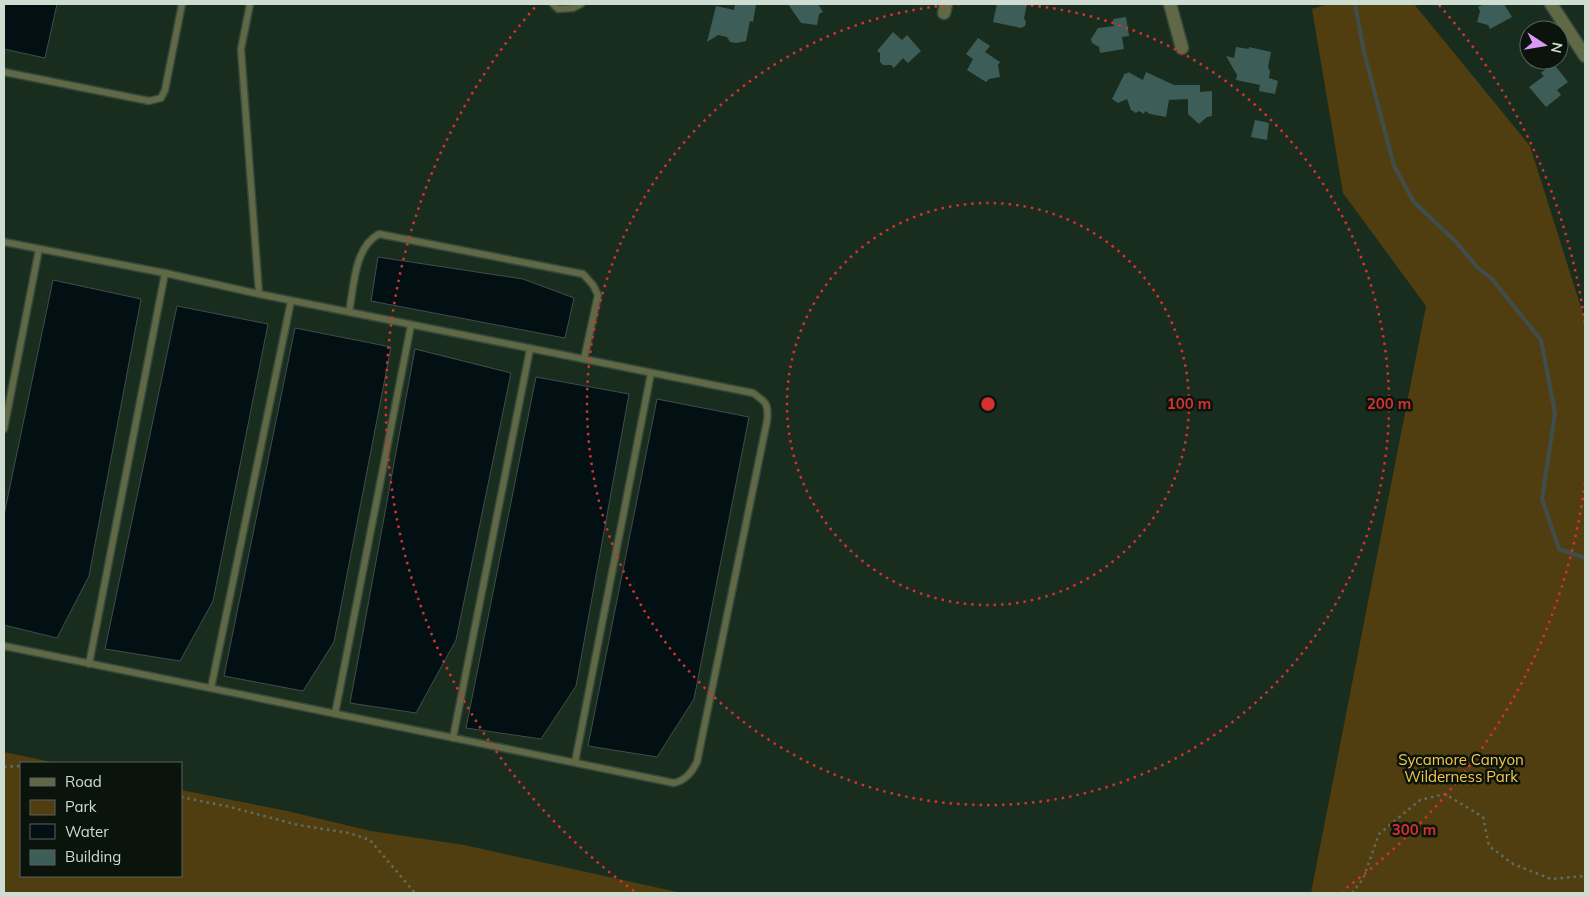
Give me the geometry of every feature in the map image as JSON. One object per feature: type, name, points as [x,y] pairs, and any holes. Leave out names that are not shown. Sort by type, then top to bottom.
[{"type":"street","points":[[1170,4],[1182,48]]},
{"type":"street","points":[[1550,4],[1585,56]]},
{"type":"lane","points":[[4,72],[149,101],[160,98],[165,90],[182,4]]},
{"type":"lane","points":[[250,4],[241,50],[259,294]]},
{"type":"lane","points":[[552,4],[558,9],[573,8],[581,4]]},
{"type":"lane","points":[[349,312],[363,248],[372,238],[379,234],[574,272],[583,274],[593,285],[598,295],[584,360]]},
{"type":"lane","points":[[4,242],[752,393],[767,405],[769,410],[697,762],[693,770],[685,778],[674,782],[4,646]]},
{"type":"lane","points":[[4,429],[39,249]]},
{"type":"lane","points":[[90,664],[165,273]]},
{"type":"lane","points":[[211,688],[291,300]]},
{"type":"lane","points":[[335,714],[411,325]]},
{"type":"lane","points":[[453,738],[530,349]]},
{"type":"lane","points":[[575,762],[651,373]]},
{"type":"path","points":[[4,767],[20,766]]},
{"type":"path","points":[[1352,893],[1363,879],[1379,834],[1420,800],[1445,794],[1483,817],[1489,846],[1513,864],[1552,879],[1585,876]]},
{"type":"path","points":[[182,797],[230,807],[298,825],[349,833],[370,840],[415,893]]},
{"type":"green space","name":"Sycamore Canyon Wilderness Park","points":[[1328,4],[1414,4],[1530,146],[1585,320],[1585,893],[1311,893],[1426,306],[1343,193],[1312,9]]},
{"type":"green space","points":[[4,752],[51,762],[20,762],[20,877],[182,877],[182,790],[287,811],[371,831],[464,845],[682,893],[4,893]]},
{"type":"water","points":[[4,4],[57,4],[45,58],[4,49]]},
{"type":"water","points":[[378,257],[523,279],[574,298],[565,338],[371,301]]},
{"type":"water","points":[[53,280],[141,299],[89,576],[57,638],[4,625],[4,515]]},
{"type":"water","points":[[177,306],[268,324],[213,601],[180,661],[105,649]]},
{"type":"water","points":[[295,328],[391,347],[334,642],[303,691],[224,676]]},
{"type":"water","points":[[415,349],[511,373],[456,640],[416,713],[350,703]]},
{"type":"water","points":[[536,377],[629,394],[576,686],[541,739],[466,728]]},
{"type":"water","points":[[657,399],[749,417],[694,699],[657,757],[588,746]]},
{"type":"building","points":[[735,4],[756,5],[753,22],[750,21],[746,41],[730,42],[727,37],[718,35],[707,42],[716,6],[734,10]]},
{"type":"building","points":[[788,4],[818,4],[823,12],[819,14],[817,25],[801,23]]},
{"type":"building","points":[[997,4],[1027,4],[1024,18],[1025,26],[1021,28],[993,22]]},
{"type":"building","points":[[1484,4],[1504,4],[1512,17],[1490,29],[1488,25],[1477,22],[1480,11],[1478,7]]},
{"type":"building","points":[[1126,17],[1129,36],[1122,37],[1124,49],[1100,53],[1099,47],[1092,43],[1091,39],[1098,28],[1114,26],[1113,19]]},
{"type":"building","points":[[893,32],[902,40],[907,35],[921,51],[908,63],[903,58],[894,68],[891,65],[883,65],[880,62],[880,53],[877,51]]},
{"type":"building","points":[[978,38],[990,46],[985,52],[1000,62],[998,65],[1000,77],[989,79],[986,82],[967,70],[973,59],[966,54]]},
{"type":"building","points":[[1236,47],[1249,49],[1249,47],[1271,52],[1268,67],[1270,71],[1269,78],[1278,81],[1275,94],[1259,91],[1260,85],[1236,80],[1237,75],[1226,56],[1234,58]]},
{"type":"building","points":[[1545,70],[1559,70],[1568,82],[1557,90],[1561,95],[1546,107],[1529,87],[1544,76],[1541,73]]},
{"type":"building","points":[[1128,72],[1143,80],[1146,72],[1174,85],[1200,85],[1200,92],[1212,91],[1212,116],[1207,117],[1199,124],[1188,114],[1188,99],[1169,100],[1166,117],[1150,114],[1145,111],[1144,114],[1139,111],[1136,113],[1131,110],[1127,99],[1118,103],[1112,99],[1125,73],[1127,74]]},
{"type":"building","points":[[1255,120],[1269,123],[1267,140],[1251,137]]},
{"type":"waterway","points":[[1355,4],[1364,52],[1394,166],[1414,202],[1457,243],[1478,268],[1492,279],[1541,340],[1555,413],[1542,499],[1559,549],[1585,558]]}]
